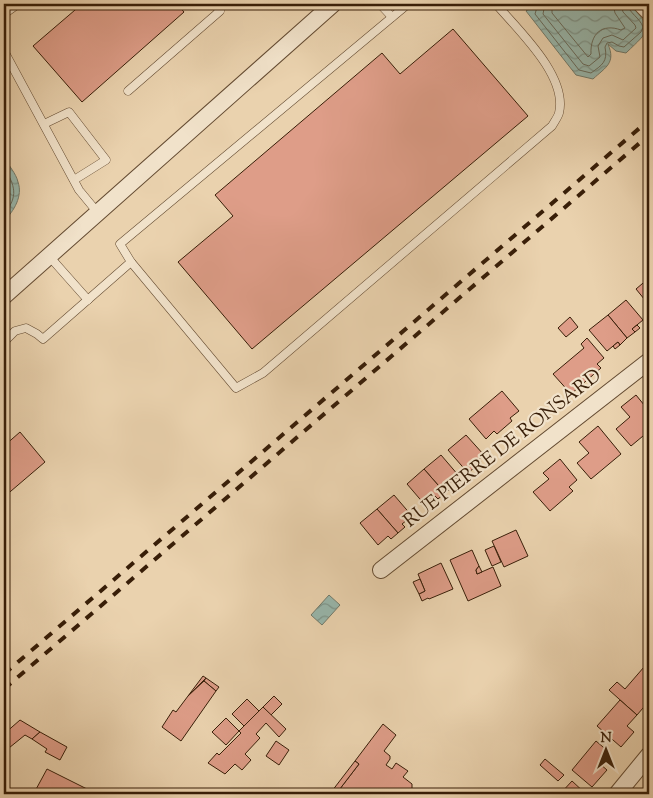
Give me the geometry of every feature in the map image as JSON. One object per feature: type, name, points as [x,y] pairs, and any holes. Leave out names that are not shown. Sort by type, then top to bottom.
[{"type":"street","points":[[4,296],[333,4]]},
{"type":"street","points":[[641,4],[649,12]]},
{"type":"street","name":"RUE PIERRE DE RONSARD","points":[[380,570],[649,361]]},
{"type":"street","points":[[618,794],[649,755]]},
{"type":"lane","points":[[4,14],[18,4]]},
{"type":"lane","points":[[128,91],[220,11],[214,4]]},
{"type":"lane","points":[[380,4],[392,17]]},
{"type":"lane","points":[[408,4],[120,244],[131,262],[236,388],[263,373],[552,126],[559,114],[560,102],[557,85],[548,67],[496,4]]},
{"type":"lane","points":[[4,51],[79,190],[98,213]]},
{"type":"lane","points":[[44,124],[69,112],[106,160],[74,180]]},
{"type":"lane","points":[[49,256],[88,300]]},
{"type":"lane","points":[[4,342],[15,331],[26,328],[43,339],[131,262]]},
{"type":"water","points":[[536,4],[630,4],[643,19],[646,29],[640,39],[626,53],[616,51],[608,44],[610,60],[606,68],[593,79],[576,75],[526,11]]},
{"type":"water","points":[[4,157],[17,179],[19,193],[14,208],[4,221]]},
{"type":"water","points":[[329,595],[340,605],[322,625],[311,615]]},
{"type":"building","points":[[82,4],[177,4],[184,12],[82,102],[33,46]]},
{"type":"building","points":[[453,29],[528,116],[252,349],[178,262],[233,216],[215,195],[382,53],[400,74]]},
{"type":"building","points":[[649,278],[649,305],[636,289]]},
{"type":"building","points":[[626,300],[643,320],[632,329],[635,332],[627,338],[608,315]]},
{"type":"building","points":[[608,315],[627,338],[620,345],[618,342],[607,351],[589,330]]},
{"type":"building","points":[[570,317],[578,327],[566,337],[558,328]]},
{"type":"building","points":[[637,325],[640,328],[635,332],[632,329]]},
{"type":"building","points":[[587,338],[604,358],[597,364],[601,368],[571,394],[553,374],[584,348],[581,344]]},
{"type":"building","points":[[618,342],[620,345],[615,349],[613,346]]},
{"type":"building","points":[[502,391],[519,411],[510,418],[512,421],[497,434],[494,431],[486,439],[469,419]]},
{"type":"building","points":[[636,395],[649,411],[649,431],[631,446],[616,429],[630,417],[621,407]]},
{"type":"building","points":[[598,426],[621,454],[591,479],[577,463],[589,453],[579,442]]},
{"type":"building","points":[[20,432],[45,462],[4,497],[4,446]]},
{"type":"building","points":[[466,435],[484,455],[473,464],[475,467],[468,473],[448,450]]},
{"type":"building","points":[[441,455],[459,476],[449,484],[452,488],[445,493],[424,469]]},
{"type":"building","points":[[479,459],[481,462],[475,467],[473,464]]},
{"type":"building","points":[[560,459],[577,480],[569,487],[573,491],[550,511],[533,492],[549,479],[543,473]]},
{"type":"building","points":[[424,469],[445,493],[438,499],[435,496],[425,505],[407,484]]},
{"type":"building","points":[[394,495],[412,516],[402,524],[405,527],[398,533],[377,509]]},
{"type":"building","points":[[377,509],[398,533],[391,539],[388,536],[378,545],[360,523]]},
{"type":"building","points":[[516,530],[528,556],[504,567],[492,541]]},
{"type":"building","points":[[494,546],[501,562],[492,566],[485,550]]},
{"type":"building","points":[[472,550],[479,566],[476,570],[477,574],[493,567],[501,586],[468,601],[450,560]]},
{"type":"building","points":[[441,563],[453,589],[422,601],[419,594],[425,591],[418,574]]},
{"type":"building","points":[[479,566],[482,572],[477,574],[476,570]]},
{"type":"building","points":[[420,579],[425,591],[419,594],[413,582]]},
{"type":"building","points":[[644,667],[649,671],[649,701],[637,715],[609,690],[617,682],[625,689]]},
{"type":"building","points":[[203,676],[206,678],[188,696]]},
{"type":"building","points":[[206,678],[219,687],[216,691],[204,681]]},
{"type":"building","points":[[204,681],[216,691],[181,741],[162,727],[173,710],[176,712],[188,696]]},
{"type":"building","points":[[274,696],[282,704],[271,715],[263,707]]},
{"type":"building","points":[[247,699],[259,711],[244,726],[232,714]]},
{"type":"building","points":[[620,700],[637,715],[627,726],[634,732],[621,747],[597,726]]},
{"type":"building","points":[[263,707],[286,729],[279,737],[266,723],[256,734],[260,738],[245,754],[251,760],[242,770],[235,764],[225,774],[208,763],[241,733],[239,731]]},
{"type":"building","points":[[226,718],[239,731],[226,745],[212,732]]},
{"type":"building","points":[[20,720],[40,732],[32,739],[25,735],[4,752],[4,734]]},
{"type":"building","points":[[383,724],[396,735],[384,751],[390,756],[386,765],[392,769],[396,763],[408,771],[403,777],[412,784],[412,790],[409,794],[388,794],[385,792],[336,794],[359,764],[355,761]]},
{"type":"building","points":[[40,732],[67,747],[60,760],[45,752],[47,749],[32,739]]},
{"type":"building","points":[[276,741],[289,750],[279,765],[266,756]]},
{"type":"building","points":[[596,741],[610,753],[600,764],[607,770],[592,787],[572,770]]},
{"type":"building","points":[[545,759],[564,775],[558,781],[540,765]]},
{"type":"building","points":[[355,761],[359,764],[336,794],[332,791]]},
{"type":"building","points":[[47,769],[87,789],[84,794],[34,793]]},
{"type":"building","points":[[572,781],[586,794],[560,794]]},
{"type":"railway","points":[[4,674],[649,120]]},
{"type":"railway","points":[[4,689],[649,135]]}]
